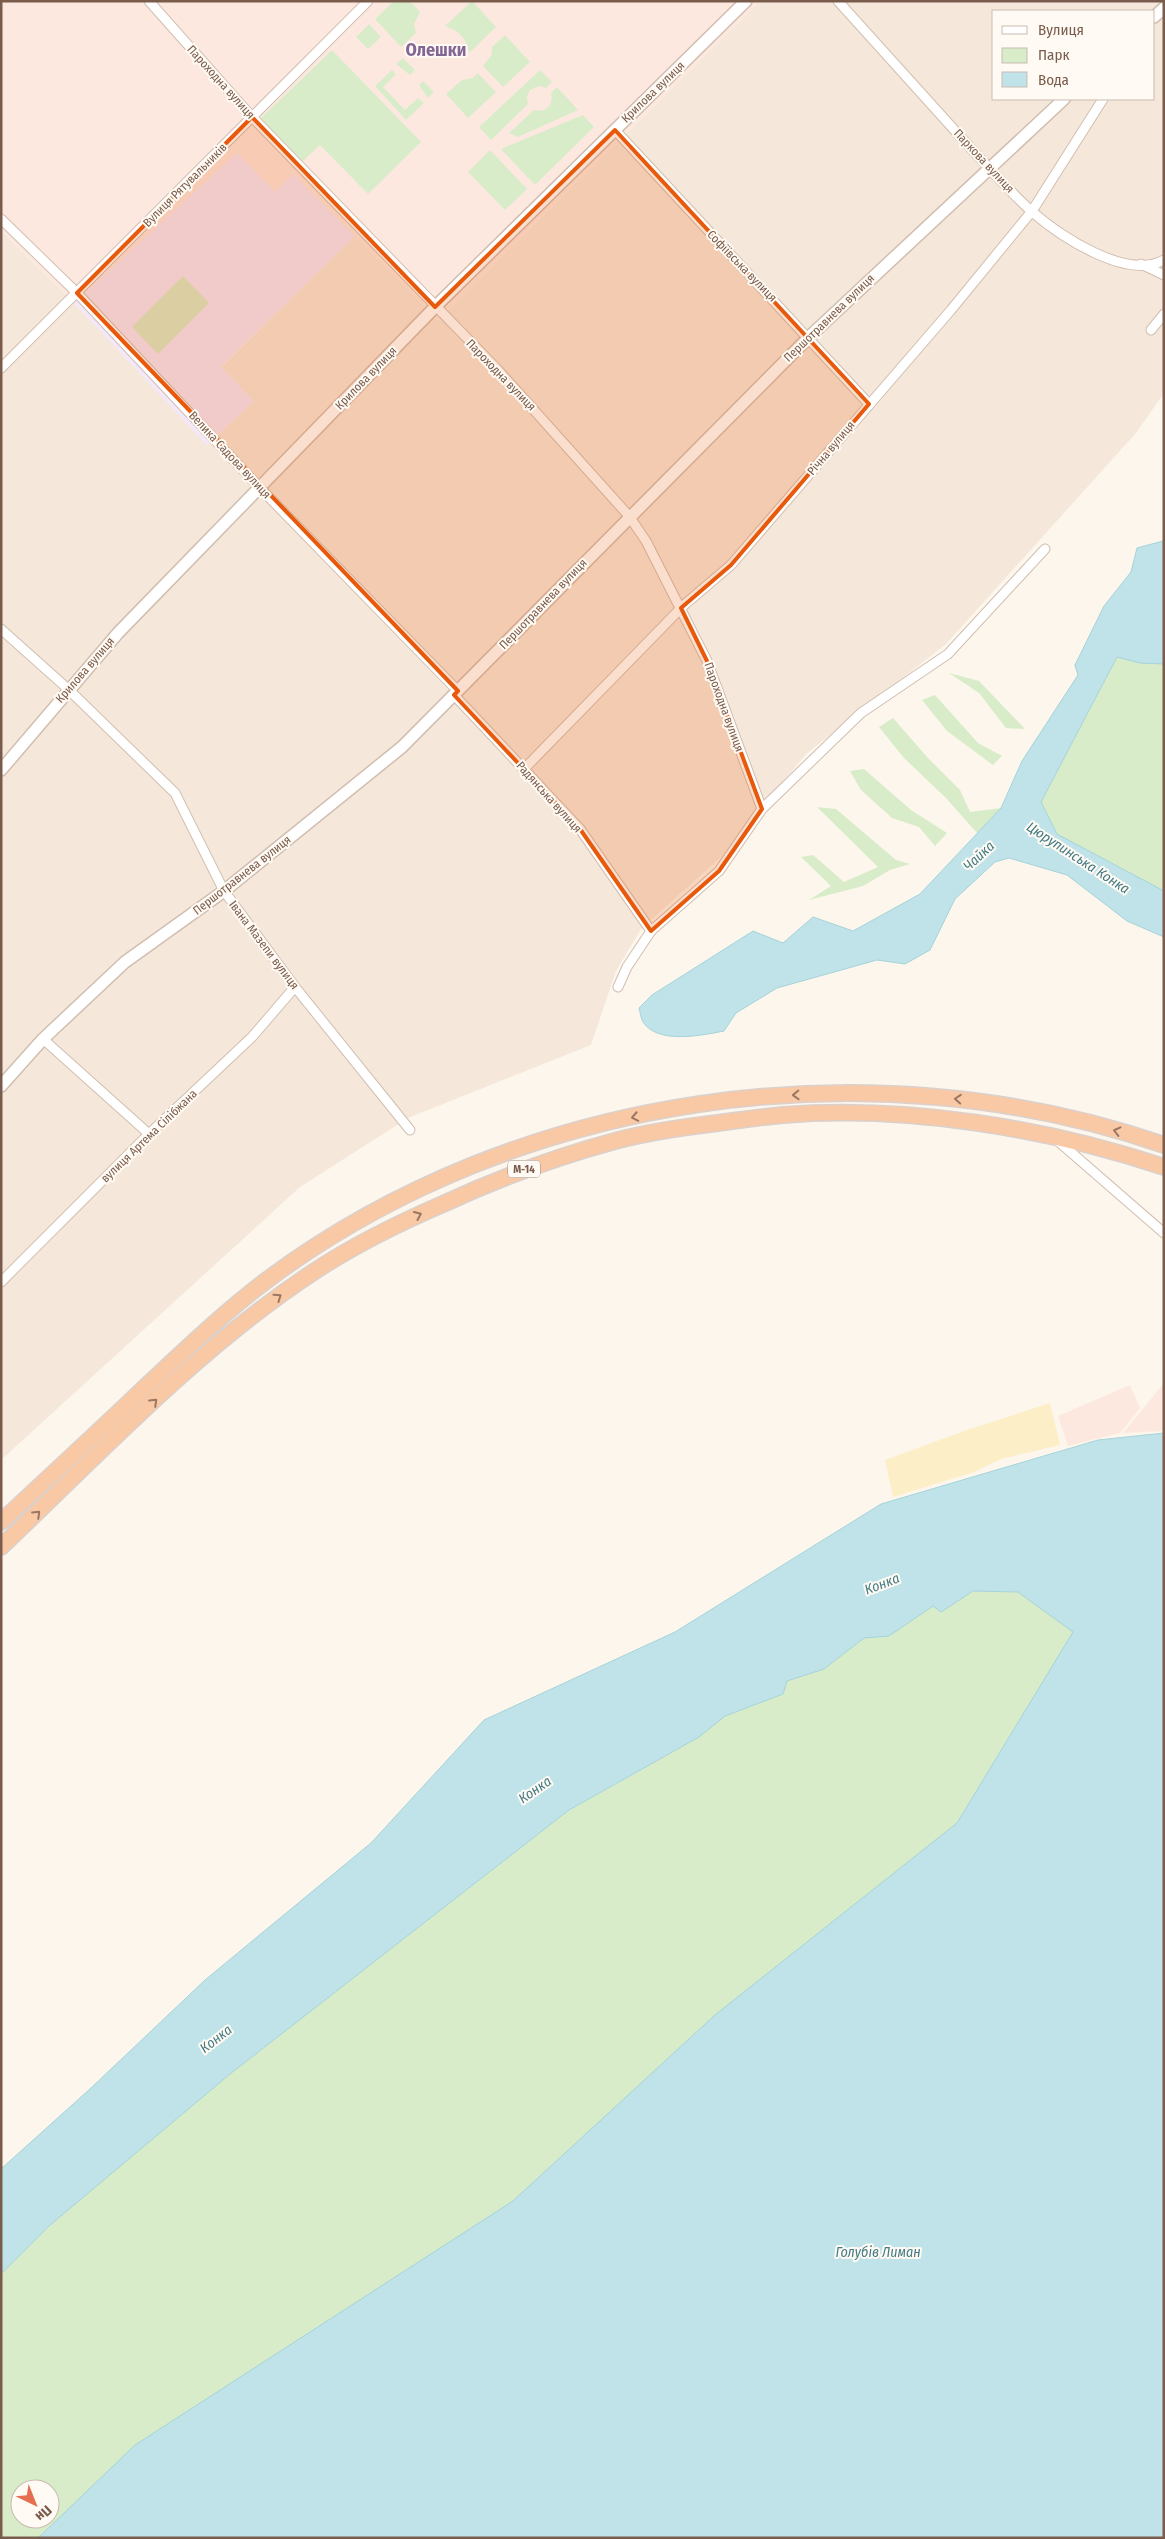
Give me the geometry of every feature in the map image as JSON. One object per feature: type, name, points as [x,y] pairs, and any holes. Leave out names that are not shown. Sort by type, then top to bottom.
[{"type":"highway","name":"М-14","points":[[1,1522],[212,1324],[269,1279],[387,1204],[505,1152],[594,1125],[696,1105],[793,1095],[883,1094],[988,1102],[1039,1111],[1135,1135],[1164,1145]]},
{"type":"highway","name":"М-14","points":[[1,1547],[162,1394],[256,1312],[317,1270],[383,1230],[534,1165],[618,1140],[698,1126],[784,1115],[870,1114],[978,1122],[1082,1143],[1164,1167]]},
{"type":"street","name":"Пароходна вулиця","points":[[149,1],[252,117],[498,370],[629,516],[646,541],[707,660],[762,809]]},
{"type":"street","name":"Вулиця Рятувальників","points":[[1,368],[368,1]]},
{"type":"street","name":"Крилова вулиця","points":[[1,770],[68,689],[118,633],[435,307],[746,1]]},
{"type":"street","name":"Паркова вулиця","points":[[838,1],[989,168],[1032,211],[1086,248],[1105,258],[1123,263],[1141,264],[1164,260]]},
{"type":"street","name":"Першотравнева вулиця","points":[[1,1086],[43,1039],[125,962],[224,891],[402,747],[629,516],[809,337],[1063,100]]},
{"type":"street","name":"Річна вулиця","points":[[524,769],[681,608],[731,565],[951,310],[1032,211],[1102,100]]},
{"type":"street","name":"Софіївська вулиця","points":[[615,130],[809,337],[868,404]]},
{"type":"street","name":"Велика Садова вулиця","points":[[1,218],[77,293],[260,488],[457,693]]},
{"type":"street","points":[[1141,264],[1164,275]]},
{"type":"street","points":[[1152,330],[1164,314]]},
{"type":"street","points":[[618,987],[627,967],[651,931],[719,871],[762,809],[861,713],[948,654],[1045,549]]},
{"type":"street","name":"Івана Мазепи вулиця","points":[[1,629],[68,689],[175,793],[224,891],[294,987],[410,1130]]},
{"type":"street","name":"Радянська вулиця","points":[[457,693],[524,769],[580,828],[651,931]]},
{"type":"street","name":"вулиця Артема Сілібжана","points":[[1,1282],[149,1134],[252,1037],[294,987]]},
{"type":"street","points":[[43,1039],[149,1134]]},
{"type":"street","points":[[1054,1138],[1164,1233]]},
{"type":"highlighted area","points":[[252,117],[435,307],[615,130],[869,404],[731,565],[681,608],[707,661],[762,809],[719,871],[651,931],[580,829],[454,695],[458,691],[77,293]]},
{"type":"shaded area","points":[[1,1],[760,1],[438,320],[355,236],[221,367],[254,401],[207,445],[74,303],[1,231]]},
{"type":"shaded area","points":[[760,1],[1164,1],[1164,393],[1136,433],[946,644],[806,754],[722,856],[641,929],[616,971],[591,1045],[408,1118],[300,1187],[1,1460],[1,231],[74,303],[221,368],[355,236],[438,320]]},
{"type":"shaded area","points":[[237,153],[275,192],[293,174],[355,236],[221,367],[254,401],[207,445],[74,303]]},
{"type":"shaded area","points":[[1164,1383],[1164,1431],[1123,1433]]},
{"type":"shaded area","points":[[1130,1385],[1140,1408],[1120,1433],[1068,1446],[1058,1416]]},
{"type":"green space","points":[[394,1],[410,1],[420,12],[414,24],[416,33],[401,47],[375,19]]},
{"type":"green space","points":[[472,1],[496,27],[469,53],[461,35],[445,26]]},
{"type":"green space","points":[[369,24],[381,37],[368,49],[356,37]]},
{"type":"green space","points":[[505,35],[530,62],[503,87],[483,66],[492,54],[492,47]]},
{"type":"green space","points":[[332,50],[421,142],[368,194],[320,145],[302,162],[260,119]]},
{"type":"green space","points":[[403,58],[415,70],[410,75],[396,64]]},
{"type":"green space","points":[[392,70],[396,74],[383,87],[405,110],[418,98],[424,103],[406,120],[375,86]]},
{"type":"green space","points":[[540,70],[552,82],[546,88],[539,86],[530,90],[527,97],[528,104],[491,140],[479,127]]},
{"type":"green space","points":[[478,73],[496,92],[468,118],[446,94],[462,80],[473,78]]},
{"type":"green space","points":[[423,81],[434,92],[428,98],[419,85]]},
{"type":"green space","points":[[557,87],[578,110],[518,137],[509,133],[534,110],[538,111],[548,107],[552,97],[551,93]]},
{"type":"green space","points":[[583,115],[594,127],[535,185],[501,149]]},
{"type":"green space","points":[[490,150],[527,189],[505,210],[468,172]]},
{"type":"green space","points":[[183,276],[209,303],[158,354],[132,327]]},
{"type":"green space","points":[[1164,584],[1164,891],[1081,849],[1057,834],[1041,802],[1117,657]]},
{"type":"green space","points":[[1089,657],[1001,808],[1022,761],[1078,675],[1074,665]]},
{"type":"green space","points":[[949,673],[979,681],[1025,729],[1006,728],[979,693]]},
{"type":"green space","points":[[935,695],[978,743],[1002,756],[993,765],[947,731],[922,700]]},
{"type":"green space","points":[[893,718],[927,757],[960,790],[970,812],[1001,808],[977,833],[946,798],[904,758],[879,727]]},
{"type":"green space","points":[[864,769],[911,810],[947,833],[935,846],[919,827],[892,818],[861,790],[850,771]]},
{"type":"green space","points":[[817,807],[836,809],[896,860],[910,864],[890,870],[863,886],[809,900],[831,886],[801,857],[813,855],[844,882],[878,867]]},
{"type":"green space","points":[[1113,1582],[898,2538],[1,2538],[1,2274],[49,2226],[230,2074],[569,1810],[699,1737],[725,1716],[783,1694],[786,1681],[824,1669],[864,1638],[889,1636],[933,1606],[941,1612],[973,1591],[1018,1592]]},
{"type":"sand","points":[[1050,1403],[1060,1445],[1001,1459],[974,1472],[893,1497],[885,1460],[964,1431]]},
{"type":"water","points":[[1164,538],[1164,664],[1140,663],[1117,657],[1041,802],[1057,834],[1164,891],[1164,937],[1127,921],[1067,875],[1009,858],[995,862],[955,899],[930,950],[905,964],[877,960],[777,988],[736,1013],[724,1031],[705,1035],[670,1036],[659,1034],[643,1022],[639,1008],[652,995],[753,931],[783,943],[813,917],[853,931],[920,894],[1001,808],[1022,761],[1078,675],[1075,665],[1104,606],[1131,572],[1137,548],[1163,541]]},
{"type":"water","name":"Голубів Лиман","points":[[1164,1433],[1164,2538],[38,2538],[47,2529],[60,2529],[60,2517],[135,2445],[513,2201],[715,2015],[957,1823],[1073,1632],[1018,1592],[973,1591],[941,1612],[933,1606],[889,1636],[864,1638],[824,1669],[787,1681],[783,1694],[725,1716],[699,1737],[569,1810],[230,2074],[49,2226],[1,2274],[1,2169],[91,2088],[205,1980],[371,1843],[484,1720],[675,1632],[881,1504],[1098,1440]]},
{"type":"district","name":"Олешки","points":[[436,50]]},
{"type":"water label","name":"Чайка","points":[[979,856]]},
{"type":"water label","name":"Цюрупинська Конка","points":[[1078,858]]},
{"type":"water label","name":"Конка","points":[[882,1584]]},
{"type":"water label","name":"Конка","points":[[535,1790]]},
{"type":"water label","name":"Конка","points":[[216,2039]]}]
